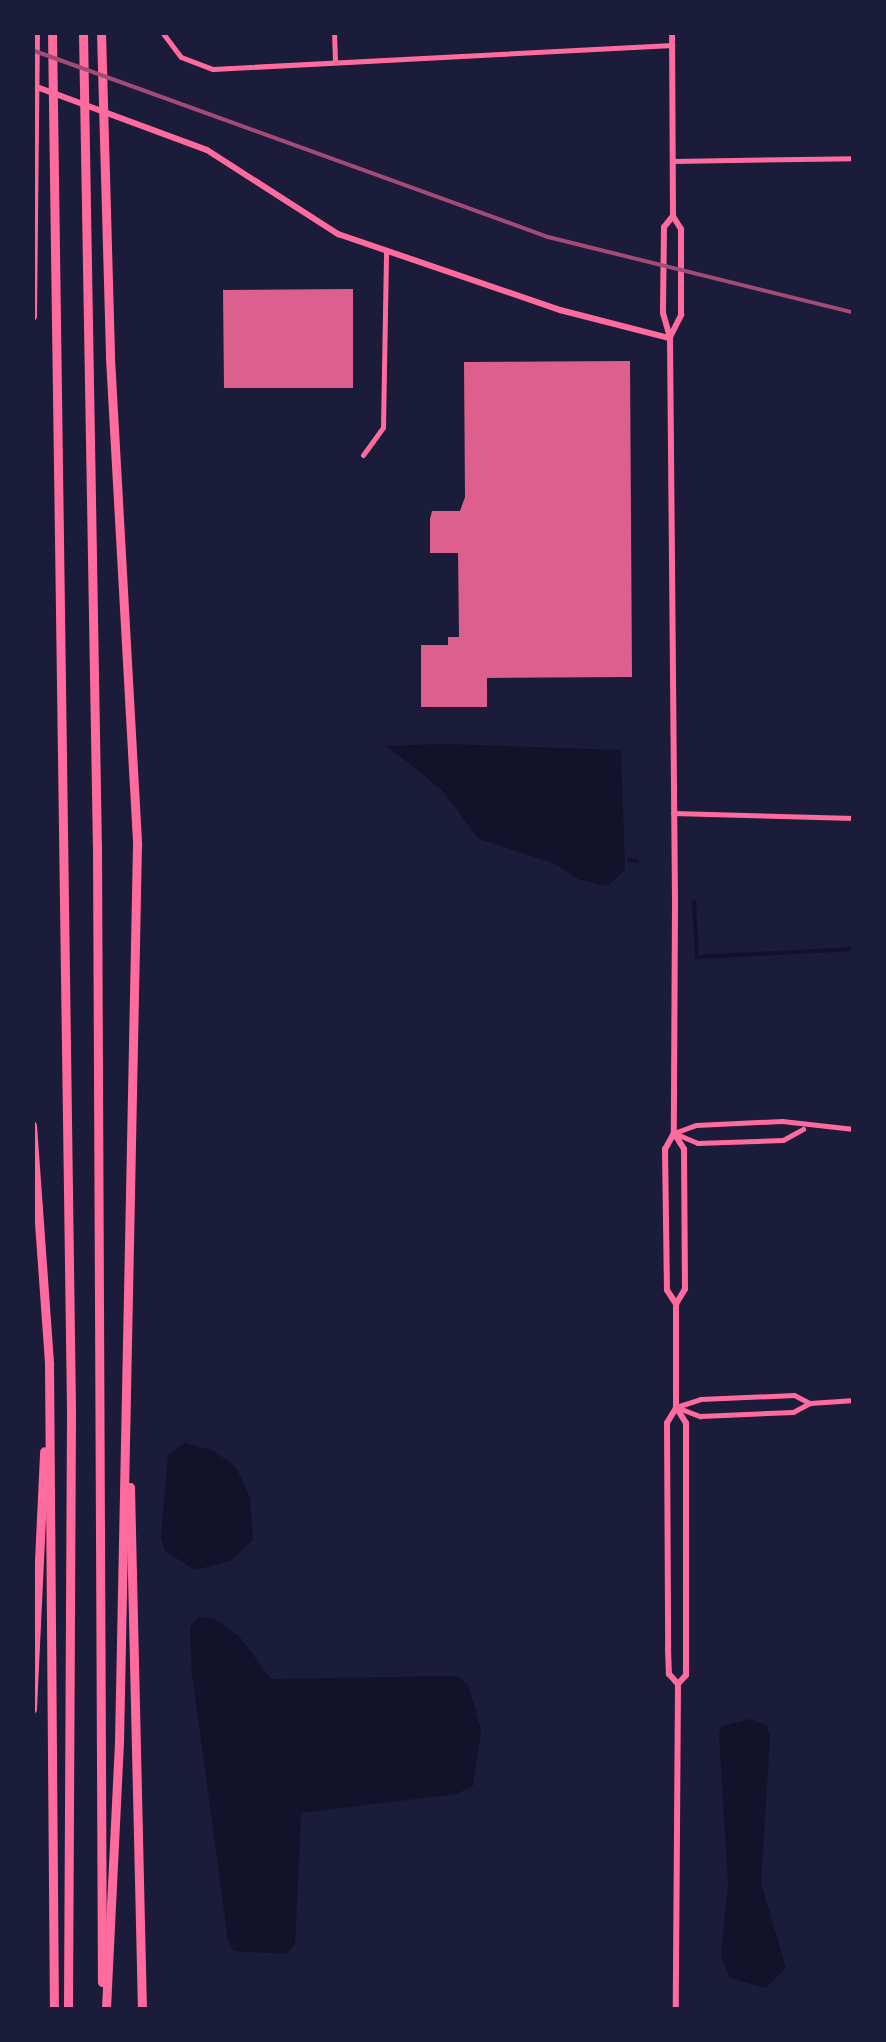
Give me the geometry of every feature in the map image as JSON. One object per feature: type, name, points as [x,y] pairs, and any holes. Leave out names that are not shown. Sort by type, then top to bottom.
[{"type":"highway","points":[[32,316],[35,32]]},
{"type":"highway","points":[[52,32],[71,1414],[68,2010]]},
{"type":"highway","points":[[83,32],[96,847],[104,2010]]},
{"type":"highway","points":[[101,32],[137,845],[126,1411],[104,2010]]},
{"type":"highway","points":[[32,1125],[49,1364],[54,2010]]},
{"type":"highway","points":[[32,1709],[49,1364]]},
{"type":"highway","points":[[126,1411],[142,2010]]},
{"type":"street","points":[[162,32],[174,52],[213,69],[672,45]]},
{"type":"street","points":[[334,32],[335,62]]},
{"type":"street","points":[[670,338],[680,315],[680,229],[673,216],[672,32]]},
{"type":"street","points":[[32,86],[207,150],[310,220],[386,252],[670,338]]},
{"type":"street","points":[[673,161],[854,158]]},
{"type":"street","points":[[673,216],[664,228],[662,313],[670,338],[673,813],[674,1133],[666,1166],[667,1290],[676,1304]]},
{"type":"street","points":[[363,455],[382,426],[386,252]]},
{"type":"street","points":[[673,813],[854,818]]},
{"type":"street","points":[[674,1133],[696,1125],[782,1121],[806,1128],[854,1128]]},
{"type":"street","points":[[674,1133],[697,1143],[782,1140],[806,1128]]},
{"type":"street","points":[[674,1133],[684,1149],[685,1254],[685,1289],[676,1304],[676,1407],[667,1423],[669,1674],[678,1684]]},
{"type":"street","points":[[676,1407],[700,1400],[794,1395],[810,1403]]},
{"type":"street","points":[[676,1407],[700,1416],[793,1412],[810,1403],[854,1400]]},
{"type":"street","points":[[676,1407],[686,1424],[686,1675],[678,1684],[676,2010]]},
{"type":"shaded area","points":[[387,746],[621,750],[625,870],[607,886],[580,880],[553,863],[479,839],[442,790]]},
{"type":"shaded area","points":[[185,1443],[214,1451],[236,1467],[250,1499],[253,1540],[230,1561],[195,1570],[165,1551],[161,1538],[168,1455]]},
{"type":"shaded area","points":[[198,1617],[213,1618],[239,1636],[271,1679],[456,1676],[468,1685],[475,1708],[481,1731],[473,1786],[456,1794],[301,1813],[295,1944],[287,1954],[234,1951],[228,1940],[192,1673],[190,1627]]},
{"type":"shaded area","points":[[750,1719],[767,1726],[770,1737],[761,1883],[786,1968],[766,1988],[730,1978],[721,1956],[728,1883],[719,1733],[722,1726]]},
{"type":"building","points":[[353,289],[353,388],[224,388],[223,290]]},
{"type":"building","points":[[630,361],[632,677],[487,678],[487,707],[421,707],[421,645],[448,645],[448,637],[459,637],[458,553],[430,553],[430,519],[432,511],[460,511],[465,497],[464,362]]},
{"type":"waterway","points":[[629,860],[637,861]]},
{"type":"waterway","points":[[694,902],[697,957],[854,949]]},
{"type":"railway","points":[[32,50],[548,237],[854,313]]}]
